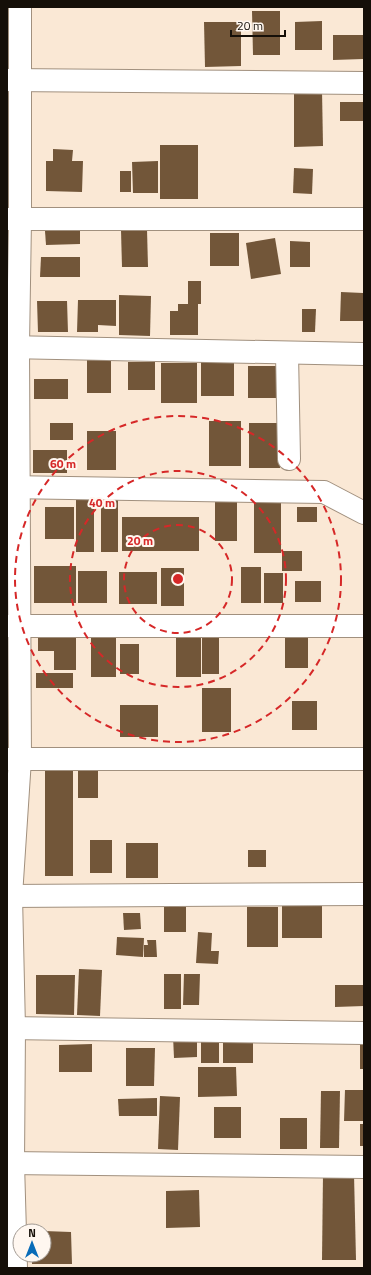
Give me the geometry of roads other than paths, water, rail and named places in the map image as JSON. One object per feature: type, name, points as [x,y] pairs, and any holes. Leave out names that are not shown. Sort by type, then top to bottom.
[{"type":"street","points":[[16,1268],[10,1163],[11,1028],[9,896],[13,759],[12,346],[14,80],[20,7]]},
{"type":"street","points":[[14,80],[364,83]]},
{"type":"street","points":[[14,219],[364,219]]},
{"type":"street","points":[[12,346],[364,354]]},
{"type":"street","points":[[288,353],[289,459]]},
{"type":"street","points":[[12,487],[324,492],[364,513]]},
{"type":"street","points":[[13,626],[364,626]]},
{"type":"street","points":[[13,759],[364,759]]},
{"type":"street","points":[[9,896],[364,894]]},
{"type":"street","points":[[11,1028],[364,1033]]},
{"type":"street","points":[[10,1163],[364,1167]]}]
